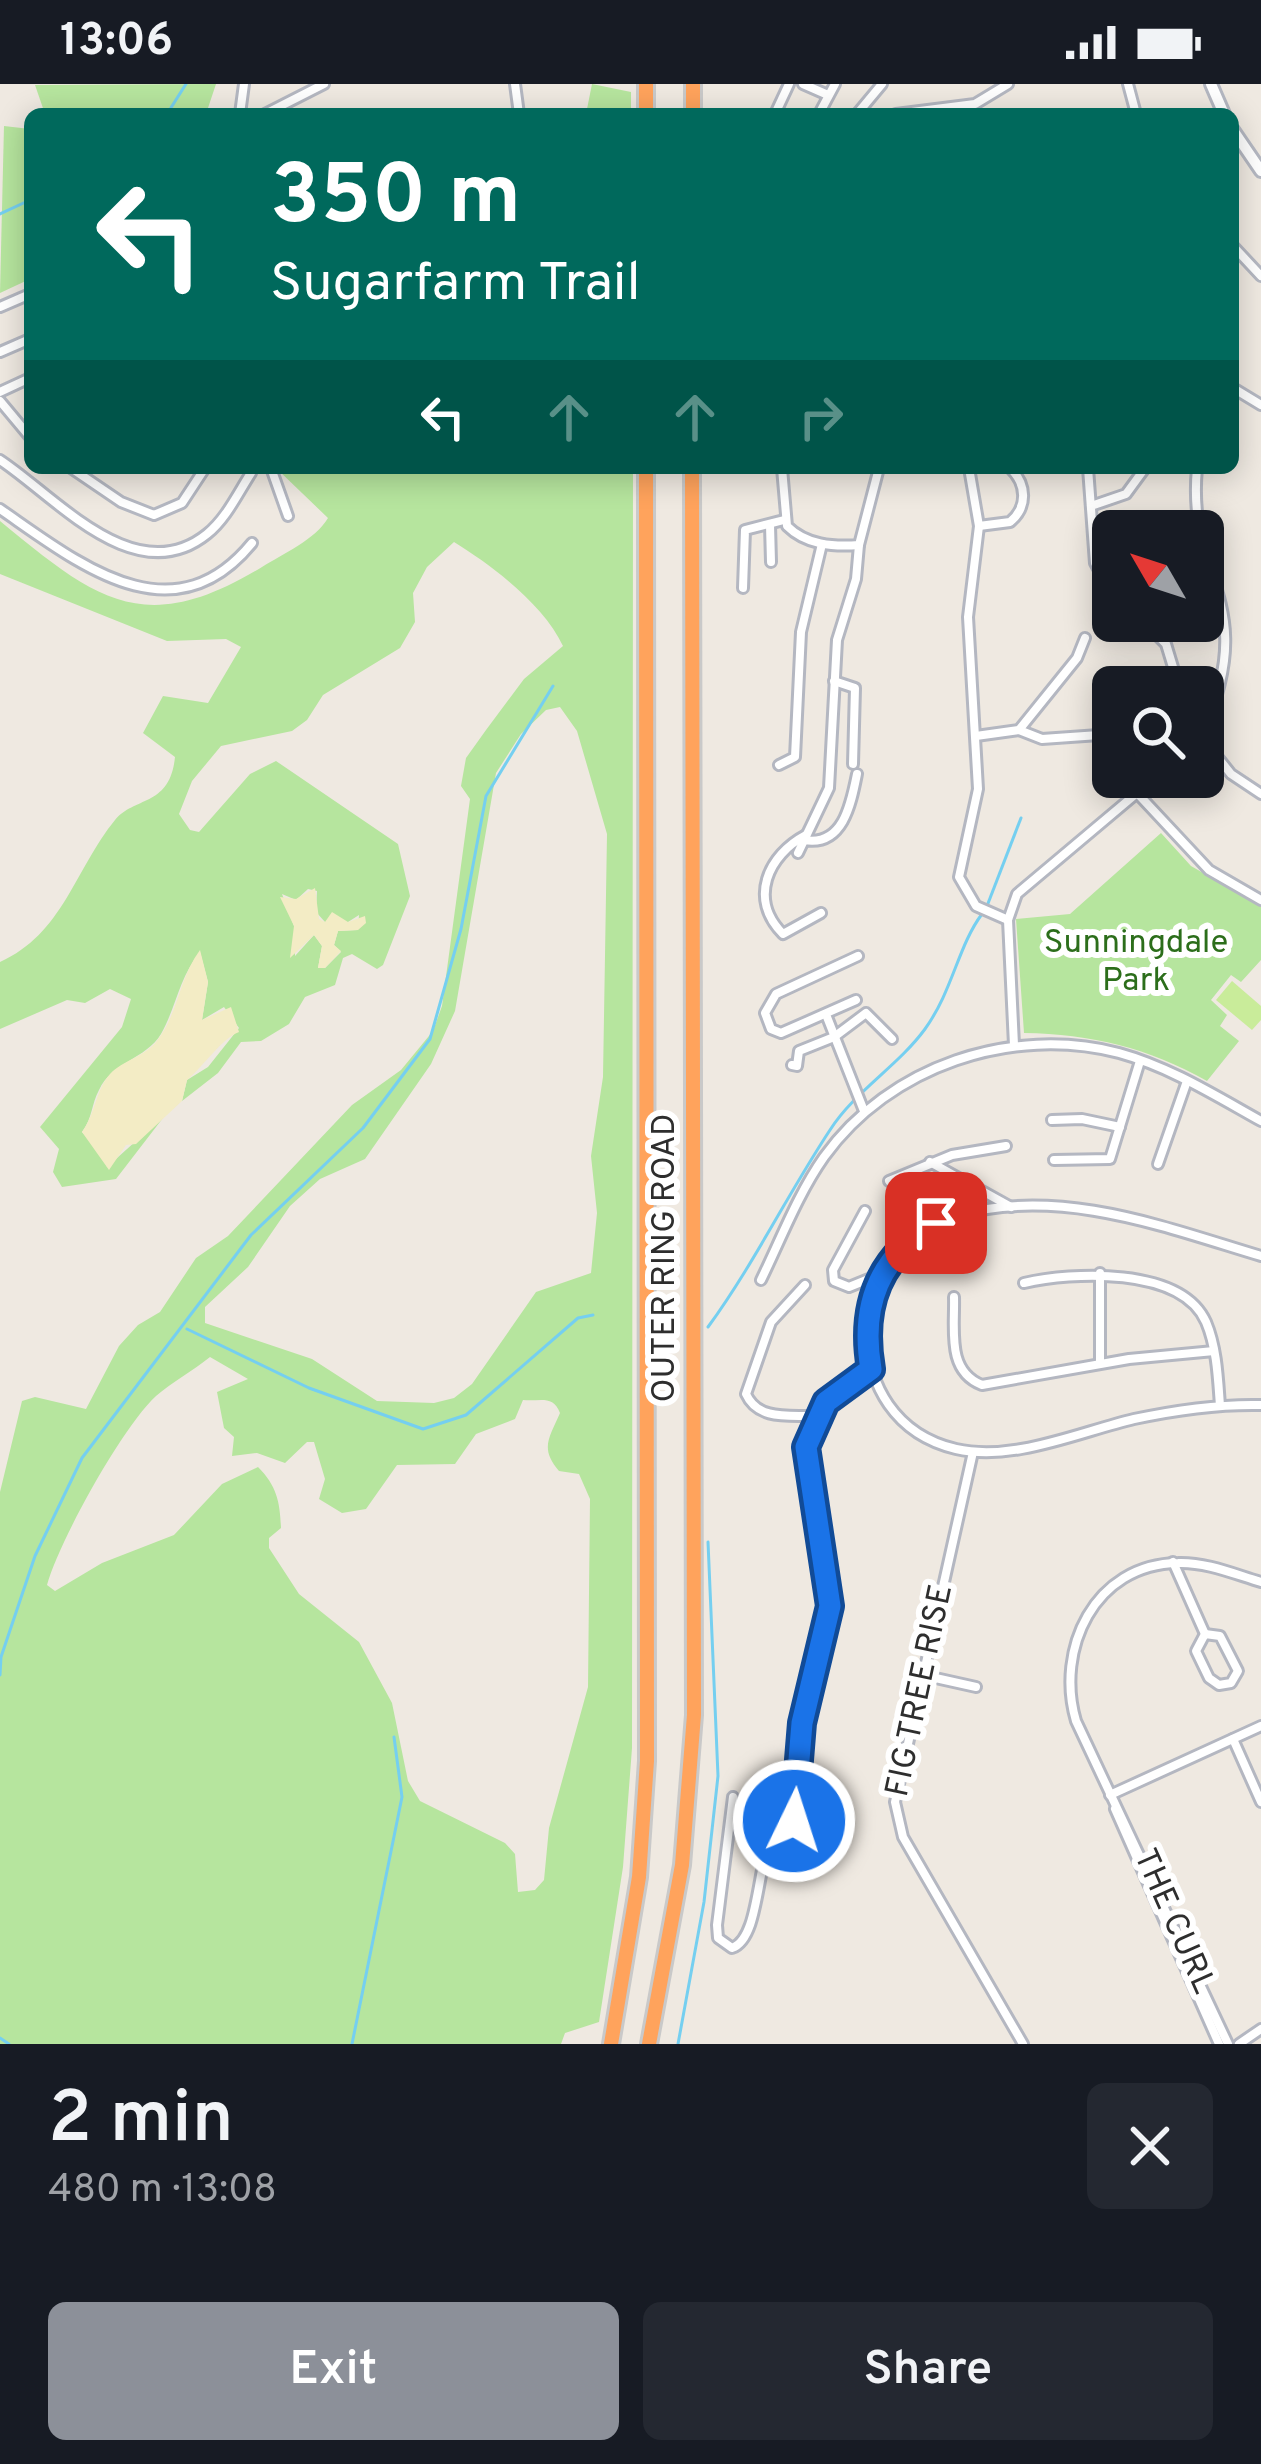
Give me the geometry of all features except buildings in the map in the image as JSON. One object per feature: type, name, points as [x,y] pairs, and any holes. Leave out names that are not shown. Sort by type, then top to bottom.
[{"type":"highway","name":"OUTER RING ROAD","points":[[611,2044],[639,1876],[647,1762],[646,474]]},
{"type":"highway","name":"OUTER RING ROAD","points":[[649,2044],[682,1864],[694,1715],[692,474]]},
{"type":"main road","points":[[1239,139],[1261,171]]},
{"type":"street","points":[[278,108],[324,84]]},
{"type":"street","points":[[803,84],[828,95]]},
{"type":"street","points":[[822,108],[835,84]]},
{"type":"street","points":[[862,108],[881,84]]},
{"type":"street","points":[[931,108],[989,98],[1008,84]]},
{"type":"street","points":[[988,108],[989,98]]},
{"type":"street","points":[[1239,252],[1261,276]]},
{"type":"street","points":[[0,396],[24,429]]},
{"type":"street","points":[[0,460],[109,539],[154,551],[202,538],[250,474]]},
{"type":"street","points":[[80,474],[122,502],[154,515],[182,503],[201,474]]},
{"type":"street","points":[[274,474],[288,516]]},
{"type":"street","points":[[782,474],[784,520],[803,539],[859,545]]},
{"type":"street","points":[[798,853],[829,788],[837,640],[856,579],[859,545],[877,474]]},
{"type":"street","points":[[970,474],[979,526],[968,617],[977,807],[959,877],[976,906],[1008,920]]},
{"type":"street","points":[[979,526],[1010,522],[1022,507],[1022,485],[1014,474]]},
{"type":"street","points":[[1088,474],[1092,520]]},
{"type":"street","points":[[1091,506],[1126,494],[1141,474]]},
{"type":"street","points":[[1197,474],[1204,510]]},
{"type":"street","points":[[0,508],[72,561],[128,585],[199,584],[230,569],[252,543]]},
{"type":"street","points":[[743,588],[745,530],[784,520]]},
{"type":"street","points":[[770,525],[771,562]]},
{"type":"street","points":[[779,765],[795,758],[801,632],[822,544]]},
{"type":"street","points":[[1019,730],[1077,658],[1085,638]]},
{"type":"street","points":[[821,913],[783,934],[773,924],[768,904],[770,862],[781,849],[806,837],[820,842],[834,833],[851,802],[855,688],[835,681]]},
{"type":"street","points":[[976,736],[1019,730],[1042,740],[1092,736]]},
{"type":"street","points":[[1224,762],[1242,784],[1261,794]]},
{"type":"street","points":[[1014,1045],[1008,920],[1027,883],[1133,798]]},
{"type":"street","points":[[1142,798],[1209,870],[1261,900]]},
{"type":"street","points":[[856,1000],[781,1033],[771,1029],[765,1013],[776,994],[858,956]]},
{"type":"street","points":[[792,1065],[796,1066],[799,1051],[834,1036],[866,1013],[892,1039]]},
{"type":"street","points":[[826,1017],[864,1111]]},
{"type":"street","points":[[761,1280],[823,1159],[864,1111],[933,1070],[1014,1045],[1081,1047],[1140,1060],[1261,1121]]},
{"type":"street","points":[[1054,1160],[1107,1162],[1140,1060]]},
{"type":"street","points":[[1158,1164],[1187,1081]]},
{"type":"street","points":[[1052,1120],[1082,1119],[1120,1127]]},
{"type":"street","points":[[889,1181],[929,1162],[1006,1146]]},
{"type":"street","points":[[929,1162],[1012,1208]]},
{"type":"street","points":[[1261,1256],[1133,1217],[1012,1208],[936,1223],[903,1246],[881,1274],[867,1324],[871,1369],[889,1403],[917,1431],[973,1451],[1010,1450],[1140,1418],[1261,1405]]},
{"type":"street","points":[[865,1211],[833,1270],[834,1281],[849,1287],[881,1274]]},
{"type":"street","points":[[1100,1274],[1100,1363]]},
{"type":"street","points":[[1024,1283],[1100,1274],[1133,1278],[1188,1302],[1207,1324],[1220,1406]]},
{"type":"street","points":[[805,1285],[771,1322],[746,1394],[763,1412],[816,1415]]},
{"type":"street","points":[[954,1297],[956,1360],[971,1380],[996,1385],[1100,1363],[1214,1351]]},
{"type":"street","points":[[791,1851],[802,1723],[830,1606],[806,1466],[816,1415],[838,1390],[871,1369]]},
{"type":"street","name":"FIG TREE RISE","points":[[973,1451],[897,1784],[896,1820],[1023,2044]]},
{"type":"street","points":[[1173,1562],[1261,1582]]},
{"type":"street","points":[[1173,1562],[1204,1634],[1197,1656],[1209,1678],[1224,1686],[1235,1677],[1237,1665],[1225,1640],[1204,1634]]},
{"type":"street","name":"THE CURL","points":[[1173,1562],[1137,1573],[1103,1595],[1072,1649],[1071,1702],[1219,2044]]},
{"type":"street","points":[[922,1675],[976,1687]]},
{"type":"street","points":[[1112,1798],[1261,1726]]},
{"type":"street","points":[[1233,1739],[1261,1802]]},
{"type":"street","points":[[733,1797],[717,1925],[718,1938],[732,1948],[750,1933],[771,1820],[796,1790]]},
{"type":"street","name":"THE CURL","points":[[1112,1798],[1144,1856],[1228,2044]]},
{"type":"street","points":[[1239,2044],[1261,2029]]},
{"type":"green space","points":[[216,84],[208,108],[43,108],[35,85]]},
{"type":"green space","points":[[592,84],[631,92],[631,108],[587,108]]},
{"type":"green space","points":[[4,126],[24,128],[24,282],[0,293]]},
{"type":"green space","points":[[282,474],[633,474],[632,1748],[623,1867],[599,2022],[565,2033],[561,2044],[0,2044],[0,1492],[22,1401],[35,1397],[86,1409],[119,1346],[138,1325],[160,1312],[196,1258],[228,1236],[352,1105],[401,1070],[433,1031],[442,1006],[470,799],[461,786],[466,758],[524,679],[563,646],[530,601],[454,542],[427,567],[413,593],[415,622],[400,648],[323,695],[307,720],[292,731],[221,746],[192,781],[179,814],[190,830],[199,832],[250,774],[276,761],[398,844],[410,896],[383,965],[377,969],[352,954],[343,958],[335,985],[305,997],[289,1024],[261,1041],[241,1042],[218,1073],[182,1101],[187,1080],[208,1067],[239,1028],[224,1007],[202,1020],[208,982],[200,952],[161,1034],[105,1081],[82,1132],[105,1158],[107,1167],[166,1114],[116,1179],[62,1187],[53,1172],[59,1149],[40,1127],[122,1027],[131,999],[110,989],[85,1003],[67,1000],[0,1029],[0,962],[21,950],[54,918],[115,820],[166,785],[175,757],[143,733],[163,696],[208,703],[241,647],[226,639],[167,641],[0,574],[0,521],[94,589],[123,601],[153,605],[221,589],[316,533],[328,518]],"holes":[[[560,707],[577,731],[607,834],[603,1077],[591,1156],[597,1213],[591,1273],[536,1292],[472,1384],[454,1398],[434,1403],[377,1401],[312,1359],[205,1323],[205,1307],[248,1267],[290,1206],[320,1179],[365,1159],[431,1064],[455,1011],[496,773],[521,734],[546,710]],[[308,889],[317,891],[316,912],[325,922],[348,922],[359,915],[358,930],[338,931],[334,945],[341,952],[325,968],[318,968],[322,946],[314,935],[295,956],[294,926],[282,894],[296,900]],[[210,1357],[248,1379],[217,1392],[224,1428],[234,1437],[232,1456],[257,1453],[285,1463],[307,1442],[314,1442],[325,1479],[319,1499],[342,1513],[366,1509],[397,1465],[455,1464],[476,1434],[515,1419],[523,1400],[549,1401],[557,1407],[560,1413],[548,1442],[549,1456],[559,1471],[579,1474],[590,1499],[588,1687],[549,1828],[544,1880],[535,1890],[518,1892],[515,1854],[505,1843],[420,1801],[408,1781],[392,1703],[359,1642],[299,1594],[269,1548],[269,1538],[281,1528],[280,1510],[273,1488],[258,1467],[222,1484],[174,1535],[102,1563],[55,1591],[47,1585],[78,1514],[142,1411]]]},
{"type":"green space","name":"Sunningdale Park","points":[[1161,833],[1191,866],[1261,906],[1261,960],[1241,982],[1231,975],[1211,1000],[1227,1015],[1220,1026],[1239,1041],[1207,1081],[1119,1045],[1024,1033],[1016,919],[1070,914]]},
{"type":"green space","points":[[1232,981],[1261,1006],[1261,1020],[1252,1030],[1216,1000]]},
{"type":"sand","points":[[315,888],[319,919],[325,922],[332,912],[348,922],[365,916],[366,923],[358,930],[338,931],[334,945],[341,951],[325,968],[318,968],[322,946],[314,935],[290,958],[294,926],[280,897],[296,899]]},
{"type":"sand","points":[[200,950],[208,982],[202,1020],[231,1007],[239,1032],[187,1080],[182,1101],[136,1144],[126,1145],[109,1170],[82,1132],[110,1074],[151,1047],[164,1031]]},
{"type":"waterway","points":[[171,108],[186,84]]},
{"type":"waterway","points":[[0,214],[24,203]]},
{"type":"waterway","points":[[0,1675],[1,1657],[35,1556],[82,1458],[251,1235],[363,1128],[430,1039],[461,929],[486,796],[553,686]]},
{"type":"waterway","points":[[987,906],[1021,818]]},
{"type":"waterway","points":[[708,1327],[840,1116],[925,1029],[982,914]]},
{"type":"waterway","points":[[187,1329],[309,1388],[423,1429],[466,1415],[578,1318],[593,1315]]},
{"type":"waterway","points":[[678,2044],[704,1902],[718,1776],[708,1542]]},
{"type":"waterway","points":[[352,2044],[402,1797],[394,1737]]},
{"type":"waterway","points":[[0,2038],[9,2044]]},
{"type":"route","points":[[794,1821],[802,1723],[830,1606],[830,1583],[806,1466],[809,1431],[826,1402],[871,1369],[867,1324],[881,1274],[903,1246],[936,1223]]}]
